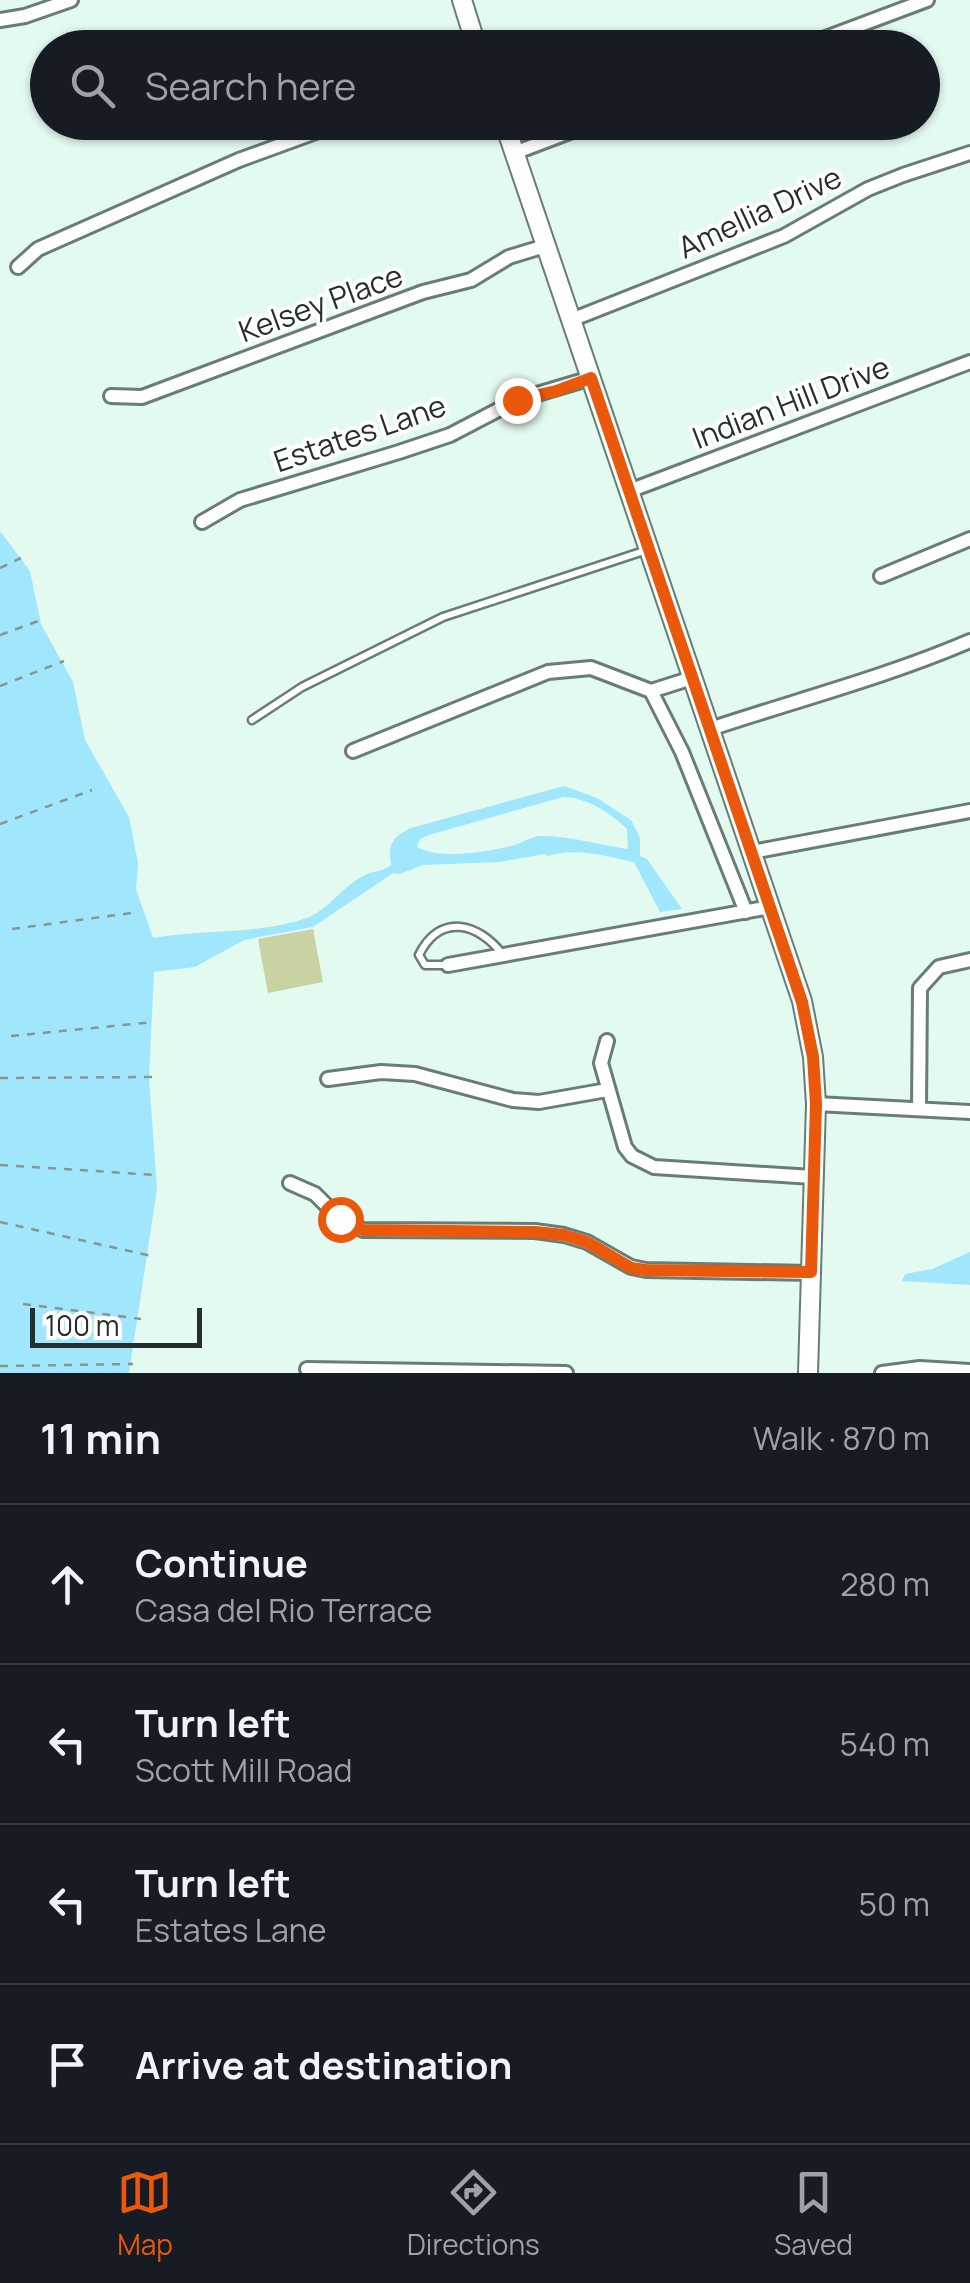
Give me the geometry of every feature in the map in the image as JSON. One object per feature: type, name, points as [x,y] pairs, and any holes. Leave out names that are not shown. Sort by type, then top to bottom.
[{"type":"street","points":[[0,20],[71,0]]},
{"type":"street","points":[[462,0],[472,30]]},
{"type":"street","points":[[847,30],[927,0]]},
{"type":"street","points":[[18,268],[38,249],[239,160],[294,140]]},
{"type":"street","points":[[510,140],[809,1030],[816,1104],[808,1373]]},
{"type":"street","points":[[514,153],[548,140]]},
{"type":"street","name":"Amellia Drive","points":[[570,320],[784,236],[902,175],[970,153]]},
{"type":"street","name":"Kelsey Place","points":[[110,396],[142,396],[423,292],[470,280],[509,257],[545,246]]},
{"type":"street","name":"Indian Hill Drive","points":[[629,491],[970,362]]},
{"type":"street","name":"Estates Lane","points":[[202,522],[240,500],[399,452],[450,434],[517,400],[591,378]]},
{"type":"street","points":[[881,576],[970,539]]},
{"type":"street","points":[[710,730],[849,683],[900,671],[970,641]]},
{"type":"street","points":[[353,750],[548,672],[591,668],[651,691],[692,678]]},
{"type":"street","points":[[651,691],[682,752],[746,912]]},
{"type":"street","points":[[752,852],[970,811]]},
{"type":"street","points":[[448,964],[770,906]]},
{"type":"street","points":[[919,1109],[920,988],[940,967],[970,960]]},
{"type":"street","points":[[608,1041],[601,1063],[607,1090],[625,1147],[642,1162],[654,1167],[813,1177]]},
{"type":"street","points":[[328,1080],[381,1072],[415,1074],[514,1100],[539,1102],[607,1090]]},
{"type":"street","points":[[816,1104],[970,1112]]},
{"type":"street","points":[[290,1183],[316,1194],[340,1219],[363,1230],[535,1232],[587,1242],[617,1261],[646,1270],[811,1272]]},
{"type":"street","points":[[882,1373],[920,1368],[970,1371]]},
{"type":"street","points":[[308,1369],[566,1373]]},
{"type":"lane","points":[[252,720],[302,687],[443,616],[648,550]]},
{"type":"lane","points":[[448,964],[425,965],[419,955],[432,936],[450,928],[474,929],[485,934],[503,955]]},
{"type":"path","points":[[0,568],[22,558]]},
{"type":"path","points":[[0,635],[41,620]]},
{"type":"path","points":[[0,686],[64,661]]},
{"type":"path","points":[[0,824],[92,790]]},
{"type":"path","points":[[12,928],[139,912]]},
{"type":"path","points":[[10,1036],[154,1022]]},
{"type":"path","points":[[0,1078],[153,1078]]},
{"type":"path","points":[[0,1166],[157,1175]]},
{"type":"path","points":[[0,1222],[152,1256]]},
{"type":"path","points":[[23,1304],[141,1319]]},
{"type":"path","points":[[0,1366],[133,1364]]},
{"type":"green space","points":[[313,929],[323,982],[268,993],[258,939]]},
{"type":"water","points":[[0,531],[30,571],[41,624],[73,682],[85,740],[129,817],[138,863],[136,889],[153,938],[269,927],[307,918],[356,880],[391,865],[393,842],[411,828],[564,786],[597,798],[631,820],[640,838],[640,856],[647,859],[682,909],[660,912],[634,862],[602,855],[570,852],[500,862],[423,865],[393,873],[313,927],[244,940],[195,967],[154,972],[149,1078],[157,1189],[129,1373],[0,1373]],"holes":[[[563,797],[598,807],[621,823],[627,829],[628,849],[541,836],[463,854],[417,847],[420,839],[429,835]]]},
{"type":"water","points":[[970,1252],[970,1285],[902,1281],[905,1274],[932,1269]]},
{"type":"route","points":[[340,1219],[363,1230],[564,1235],[587,1242],[631,1268],[646,1270],[811,1272],[816,1104],[813,1057],[802,1002],[752,852],[591,378],[517,400]]}]
